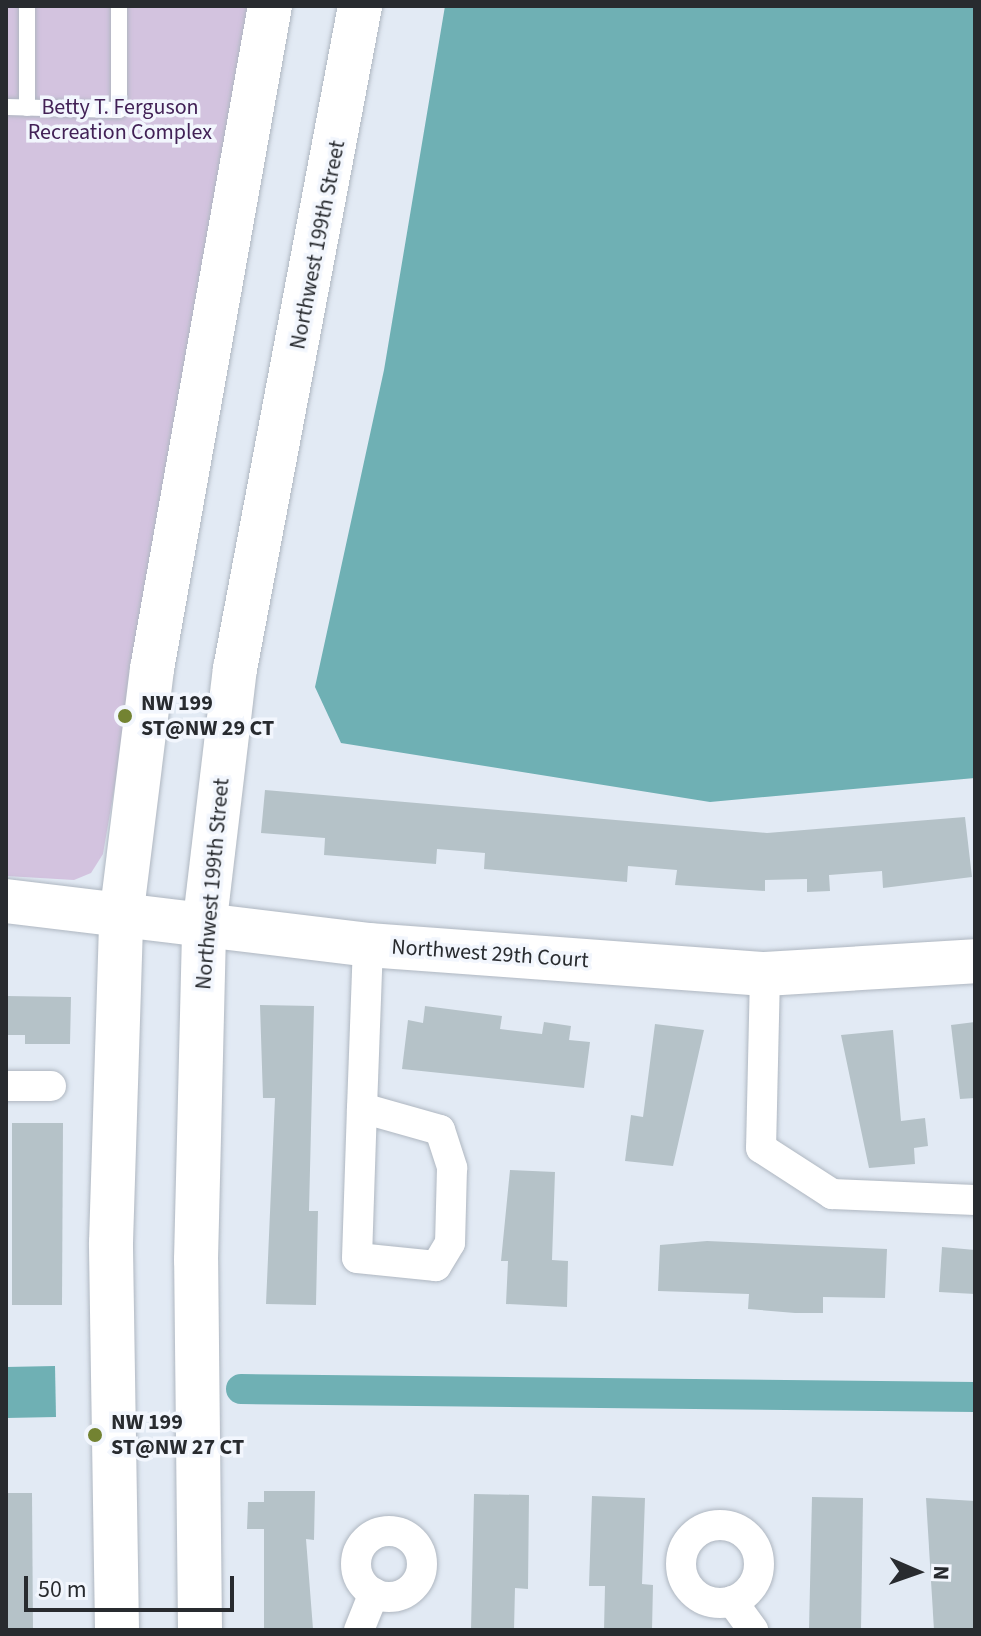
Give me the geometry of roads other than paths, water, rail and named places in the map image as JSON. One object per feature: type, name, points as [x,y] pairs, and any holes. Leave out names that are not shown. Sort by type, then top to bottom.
[{"type":"main road","points":[[117,1630],[111,1243],[121,918],[152,669],[270,6]]},
{"type":"main road","name":"Northwest 199th Street","points":[[200,1630],[196,1260],[204,928],[235,669],[360,6]]},
{"type":"main road","name":"Northwest 29th Court","points":[[6,901],[121,918],[368,945],[765,974],[975,961]]},
{"type":"street","points":[[362,1108],[440,1130],[452,1168],[450,1243],[436,1266],[357,1258],[362,1108],[368,945]]},
{"type":"street","points":[[765,974],[761,1148],[832,1194],[968,1201]]},
{"type":"street","points":[[6,1086],[51,1086]]},
{"type":"street","points":[[359,1630],[374,1593]]},
{"type":"street","points":[[732,1601],[753,1630]]},
{"type":"lane","points":[[27,6],[27,108]]},
{"type":"lane","points":[[6,107],[119,110],[119,6]]},
{"type":"water","points":[[445,6],[975,6],[975,778],[710,802],[341,743],[315,687],[384,370]]},
{"type":"water","points":[[55,1366],[56,1417],[6,1418],[6,1367]]},
{"type":"waterway","points":[[241,1389],[975,1397]]},
{"type":"place","name":"NW 199 ST@NW 29 CT","points":[[125,716]]},
{"type":"place","name":"NW 199 ST@NW 27 CT","points":[[95,1435]]},
{"type":"park label","name":"Betty T. Ferguson Recreation Complex","points":[[120,120]]}]
